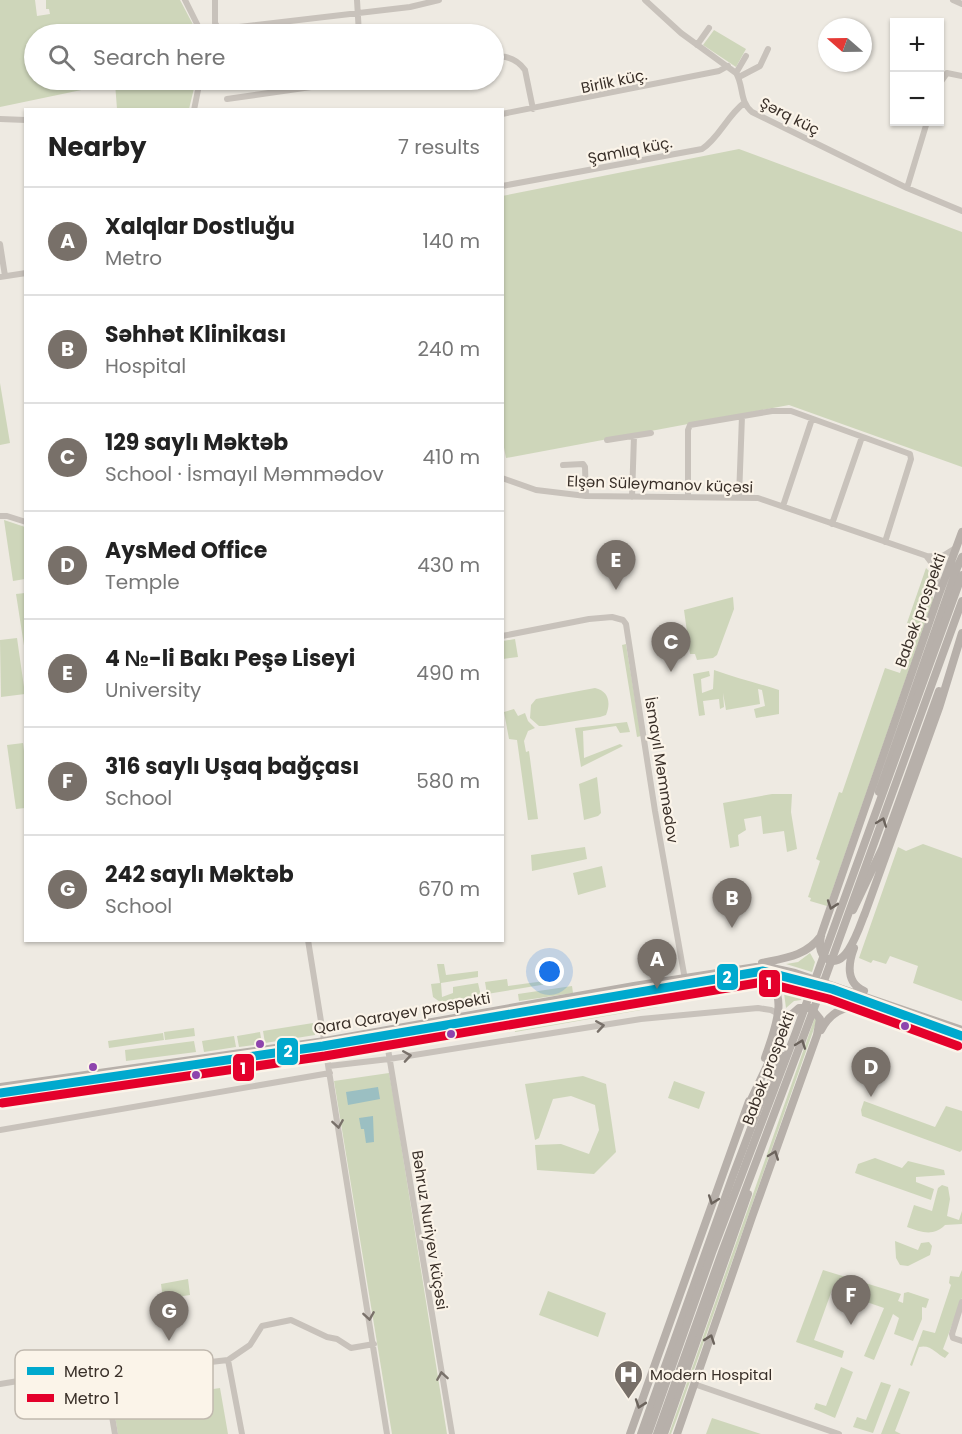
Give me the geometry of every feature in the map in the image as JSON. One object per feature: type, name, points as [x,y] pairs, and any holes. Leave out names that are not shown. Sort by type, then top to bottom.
[{"type":"main road","name":"Babək prospekti","points":[[821,935],[962,532]]},
{"type":"main road","name":"Babək prospekti","points":[[657,1434],[722,1251],[789,1076],[959,572],[962,557]]},
{"type":"main road","name":"Babək prospekti","points":[[643,1433],[796,1032],[838,931],[962,601]]},
{"type":"main road","points":[[838,931],[882,849],[962,633]]},
{"type":"main road","points":[[867,993],[854,984],[850,976],[849,964],[936,716],[951,664]]},
{"type":"main road","points":[[821,935],[820,948],[823,956],[830,960],[839,960],[849,950],[865,913]]},
{"type":"main road","points":[[708,975],[734,967],[800,954],[812,947],[821,935]]},
{"type":"main road","points":[[762,963],[795,970],[867,993],[931,1015],[948,1024]]},
{"type":"main road","name":"Qara Qarayev prospekti","points":[[0,1097],[326,1051],[386,1036],[663,981],[763,967],[807,981]]},
{"type":"main road","name":"Qara Qarayev prospekti","points":[[0,1087],[325,1041],[386,1036],[718,983],[761,974],[807,981]]},
{"type":"main road","points":[[718,983],[756,978],[772,985],[777,995],[779,1014],[748,1106]]},
{"type":"main road","points":[[807,981],[835,986],[962,1030]]},
{"type":"main road","points":[[807,981],[879,1011],[962,1040]]},
{"type":"main road","points":[[748,1106],[794,1010],[807,1007],[815,1011],[820,1019],[818,1035]]},
{"type":"main road","points":[[676,1434],[818,1035],[825,1021],[846,1007],[879,1011]]},
{"type":"main road","points":[[664,1434],[789,1076]]},
{"type":"main road","name":"Babək prospekti","points":[[630,1434],[748,1106]]},
{"type":"street","points":[[185,0],[197,24]]},
{"type":"street","points":[[215,0],[216,24]]},
{"type":"street","points":[[357,0],[359,24]]},
{"type":"street","points":[[264,24],[410,7],[439,0]]},
{"type":"street","points":[[645,0],[665,20],[738,75]]},
{"type":"street","points":[[953,0],[962,4]]},
{"type":"street","points":[[697,45],[709,28]]},
{"type":"street","points":[[738,75],[760,66],[768,49]]},
{"type":"street","points":[[504,56],[522,65],[525,70],[533,109]]},
{"type":"street","points":[[738,75],[746,56]]},
{"type":"street","name":"Birlik küç.","points":[[504,114],[719,71],[728,66]]},
{"type":"street","points":[[944,77],[947,73],[962,76]]},
{"type":"street","name":"Şərq küç","points":[[738,75],[744,104],[752,112],[907,188],[962,211]]},
{"type":"street","points":[[194,108],[198,90]]},
{"type":"street","points":[[227,99],[290,90]]},
{"type":"street","name":"Şamlıq küç.","points":[[504,186],[702,149],[711,141],[731,114],[744,104]]},
{"type":"street","points":[[0,119],[24,120]]},
{"type":"street","points":[[907,188],[926,126]]},
{"type":"street","points":[[0,244],[3,276],[24,273]]},
{"type":"street","points":[[688,497],[689,426],[786,410],[908,452],[912,456],[885,542]]},
{"type":"street","points":[[739,497],[742,416]]},
{"type":"street","points":[[783,506],[812,419]]},
{"type":"street","points":[[608,440],[651,433]]},
{"type":"street","points":[[632,497],[634,436]]},
{"type":"street","points":[[832,524],[862,437]]},
{"type":"street","points":[[564,465],[580,463],[585,466],[586,496]]},
{"type":"street","name":"Elşən Süleymanov küçəsi","points":[[504,479],[536,489],[586,496],[758,498],[927,556]]},
{"type":"street","points":[[0,516],[24,521]]},
{"type":"street","points":[[927,556],[945,556],[957,546]]},
{"type":"street","points":[[927,556],[936,570],[938,597]]},
{"type":"street","name":"İsmayıl Məmmədov","points":[[504,636],[602,618],[623,620],[626,624],[655,811],[684,974]]},
{"type":"street","points":[[308,942],[387,1434]]},
{"type":"street","points":[[663,981],[684,974],[734,967]]},
{"type":"street","points":[[0,1130],[389,1059],[650,1018],[758,1008],[779,1014]]},
{"type":"street","name":"Bəhruz Nuriyev küçəsi","points":[[386,1036],[452,1434]]},
{"type":"street","points":[[961,1305],[952,1334],[953,1338],[962,1341]]},
{"type":"street","points":[[213,1362],[228,1360],[250,1345],[262,1326],[291,1320],[327,1337],[337,1339],[351,1348],[374,1344]]},
{"type":"street","points":[[228,1360],[242,1434]]},
{"type":"street","points":[[0,1384],[15,1381]]},
{"type":"street","points":[[694,1384],[839,1434]]},
{"type":"street","points":[[112,1419],[115,1434]]},
{"type":"green space","points":[[0,0],[35,0],[37,16],[50,14],[49,9],[46,9],[46,0],[180,0],[193,24],[24,24],[24,90],[81,90],[0,107]]},
{"type":"green space","points":[[714,30],[746,49],[736,67],[703,45]]},
{"type":"green space","points":[[116,90],[194,90],[189,108],[117,108]]},
{"type":"green space","points":[[739,149],[962,232],[962,467],[789,405],[506,458],[504,448],[504,196]]},
{"type":"green space","points":[[0,383],[10,443],[0,445]]},
{"type":"green space","points":[[4,520],[24,527],[24,579],[13,581]]},
{"type":"green space","points":[[926,568],[931,573],[933,600],[827,906],[810,901],[811,898],[808,897],[820,861],[816,859],[839,792],[842,793],[885,668],[900,673],[916,627],[907,623]]},
{"type":"green space","points":[[24,593],[24,646],[16,594]]},
{"type":"green space","points":[[733,597],[734,609],[717,655],[713,658],[697,660],[695,654],[690,654],[684,610]]},
{"type":"green space","points":[[17,638],[24,694],[1,697],[0,640]]},
{"type":"green space","points":[[515,639],[518,657],[504,659],[504,641]]},
{"type":"green space","points":[[626,644],[641,736],[637,737],[622,645]]},
{"type":"green space","points":[[714,670],[779,690],[779,714],[756,718],[754,709],[765,706],[762,690],[758,689],[760,704],[726,710],[723,693],[724,707],[720,709],[719,699],[703,701],[705,715],[699,716],[693,674],[709,671],[710,676],[701,679],[702,693],[713,689]]},
{"type":"green space","points":[[595,688],[608,698],[606,715],[544,726],[539,726],[530,718],[531,705],[536,699]]},
{"type":"green space","points":[[514,709],[518,716],[525,713],[528,721],[535,728],[528,731],[524,741],[526,752],[529,751],[538,819],[528,820],[517,740],[509,739],[504,712]]},
{"type":"green space","points":[[627,722],[630,732],[620,733],[616,726],[583,731],[584,758],[620,744],[623,746],[581,767],[575,728]]},
{"type":"green space","points":[[23,743],[24,808],[16,809],[7,745]]},
{"type":"green space","points":[[597,777],[601,813],[584,820],[579,784]]},
{"type":"green space","points":[[772,794],[792,794],[791,812],[797,849],[787,852],[784,831],[763,834],[761,816],[744,819],[746,830],[738,835],[739,846],[730,848],[723,803]]},
{"type":"green space","points":[[923,844],[962,858],[962,1001],[913,983],[918,966],[890,956],[886,964],[873,960],[871,963],[859,958],[898,847],[906,851]]},
{"type":"green space","points":[[585,847],[587,859],[532,871],[531,855]]},
{"type":"green space","points":[[602,866],[606,887],[578,895],[573,873]]},
{"type":"green space","points":[[810,953],[815,962],[812,972],[786,964],[798,962]]},
{"type":"green space","points":[[437,964],[444,964],[446,975],[478,971],[478,977],[441,983],[442,997],[453,993],[453,987],[478,983],[481,996],[440,1002],[433,997],[431,984],[440,983]]},
{"type":"green space","points":[[507,979],[508,986],[559,979],[559,982],[487,994],[485,982]]},
{"type":"green space","points":[[781,983],[805,991],[801,1000],[794,1001],[786,1008]]},
{"type":"green space","points":[[572,986],[573,993],[519,1001],[518,994]]},
{"type":"green space","points":[[656,999],[658,1007],[515,1032],[514,1024]]},
{"type":"green space","points":[[815,1017],[817,1020],[676,1421],[669,1434]]},
{"type":"green space","points":[[313,1023],[315,1035],[265,1043],[263,1031]]},
{"type":"green space","points":[[194,1028],[195,1036],[165,1040],[164,1032]]},
{"type":"green space","points":[[260,1032],[262,1044],[239,1047],[237,1036]]},
{"type":"green space","points":[[163,1033],[164,1040],[109,1048],[108,1041]]},
{"type":"green space","points":[[234,1036],[236,1047],[204,1052],[202,1041]]},
{"type":"green space","points":[[194,1041],[196,1052],[126,1061],[125,1050]]},
{"type":"green space","points":[[389,1073],[447,1434],[392,1434],[334,1081]]},
{"type":"green space","points":[[583,1076],[606,1084],[616,1152],[594,1174],[537,1170],[535,1145],[561,1144],[589,1154],[599,1130],[595,1105],[571,1096],[553,1099],[539,1138],[535,1140],[525,1084]]},
{"type":"green space","points":[[674,1081],[705,1092],[699,1109],[668,1098]]},
{"type":"green space","points":[[864,1101],[935,1127],[946,1106],[962,1111],[962,1150],[960,1152],[862,1116]]},
{"type":"green space","points":[[875,1158],[902,1168],[908,1161],[944,1170],[945,1175],[916,1177],[916,1182],[934,1189],[931,1200],[855,1173],[858,1164]]},
{"type":"green space","points":[[942,1185],[948,1187],[950,1199],[947,1216],[959,1220],[962,1211],[962,1224],[945,1225],[931,1232],[922,1232],[907,1227],[914,1205],[932,1211],[938,1188]]},
{"type":"green space","points":[[895,1241],[918,1250],[921,1243],[929,1242],[932,1246],[930,1255],[908,1266],[900,1265],[896,1258]]},
{"type":"green space","points":[[823,1270],[901,1294],[898,1301],[903,1303],[904,1293],[908,1292],[929,1299],[926,1308],[922,1307],[922,1319],[913,1341],[894,1334],[899,1318],[893,1314],[874,1360],[864,1356],[884,1308],[832,1290],[814,1340],[844,1351],[842,1358],[796,1342]]},
{"type":"green space","points":[[962,1270],[962,1298],[943,1349],[949,1353],[945,1358],[930,1348],[919,1347],[912,1366],[910,1365],[923,1330],[935,1333],[951,1285],[950,1276],[959,1277]]},
{"type":"green space","points":[[188,1279],[190,1295],[163,1299],[161,1284]]},
{"type":"green space","points":[[548,1291],[606,1313],[598,1337],[539,1315]]},
{"type":"green space","points":[[841,1367],[853,1372],[835,1418],[814,1409],[816,1403],[826,1406]]},
{"type":"green space","points":[[881,1382],[891,1385],[873,1433],[853,1427],[857,1417],[866,1420]]},
{"type":"green space","points":[[220,1388],[228,1434],[118,1434],[116,1419],[213,1419],[213,1389]]},
{"type":"green space","points":[[899,1388],[910,1392],[895,1431],[901,1434],[881,1434]]},
{"type":"green space","points":[[712,1418],[761,1434],[706,1434]]},
{"type":"water","points":[[378,1087],[380,1099],[348,1105],[346,1092]]},
{"type":"water","points":[[373,1116],[374,1142],[366,1143],[364,1129],[361,1129],[359,1118]]},
{"type":"metro line","name":"2","points":[[0,1093],[323,1046],[763,971],[832,989],[962,1036]]},
{"type":"metro line","name":"1","points":[[2,1103],[325,1056],[763,982],[829,999],[958,1046]]},
{"type":"place","name":"4 №-li Bakı Peşə Liseyi","points":[[616,590]]},
{"type":"place","name":"129 saylı Məktəb","points":[[671,672]]},
{"type":"place","name":"Səhhət Klinikası","points":[[732,928]]},
{"type":"place","name":"Xalqlar Dostluğu","points":[[657,989]]},
{"type":"place","name":"AysMed Office","points":[[871,1097]]},
{"type":"place","name":"316 saylı Uşaq bağçası","points":[[851,1325]]},
{"type":"place","name":"242 saylı Məktəb","points":[[169,1341]]},
{"type":"place","name":"Modern Hospital","points":[[629,1400]]}]
